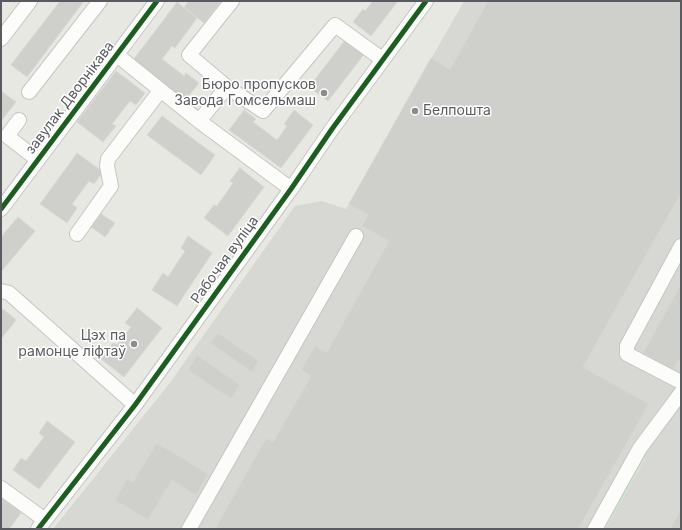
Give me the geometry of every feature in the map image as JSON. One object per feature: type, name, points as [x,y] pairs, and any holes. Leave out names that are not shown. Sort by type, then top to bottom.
[{"type":"street","points":[[1,39],[30,1]]},
{"type":"street","points":[[29,92],[100,1]]},
{"type":"street","name":"завулак Дворнікава","points":[[1,209],[157,1]]},
{"type":"street","points":[[232,1],[189,55],[227,87],[263,111],[335,25],[382,59]]},
{"type":"street","name":"Рабочая вуліца","points":[[41,525],[135,405],[291,189],[382,59],[426,1]]},
{"type":"street","points":[[117,55],[160,91],[291,189]]},
{"type":"street","points":[[199,121],[227,87]]},
{"type":"street","points":[[78,234],[111,186],[107,166],[108,159],[160,91]]},
{"type":"street","points":[[19,120],[4,140],[38,160]]},
{"type":"street","points":[[190,529],[356,236]]},
{"type":"street","points":[[681,246],[627,346],[627,354],[681,382]]},
{"type":"street","points":[[1,291],[9,293],[135,405]]},
{"type":"street","points":[[595,529],[640,448],[681,393]]},
{"type":"street","points":[[1,488],[41,525]]},
{"type":"shaded area","points":[[464,1],[681,1],[681,529],[53,529],[169,384],[295,206],[322,201],[346,209]]},
{"type":"green space","points":[[641,455],[646,458],[606,529],[600,529]]},
{"type":"building","points":[[60,1],[84,1],[27,77],[11,65]]},
{"type":"building","points":[[189,1],[221,1],[204,23],[184,7]]},
{"type":"building","points":[[373,1],[398,1],[371,36],[353,22],[363,9],[365,11]]},
{"type":"building","points":[[488,1],[681,1],[681,193],[583,367],[649,404],[578,529],[215,529],[266,438],[273,442],[311,376],[301,370],[315,346],[327,352],[389,241],[362,226],[368,215],[349,204],[431,58],[450,69]]},
{"type":"building","points":[[177,2],[197,18],[175,48],[172,46],[162,59],[184,76],[186,73],[199,83],[183,103],[131,63]]},
{"type":"building","points":[[346,39],[365,53],[328,101],[309,87]]},
{"type":"building","points":[[116,71],[145,93],[136,105],[130,101],[112,124],[116,126],[103,142],[77,122]]},
{"type":"building","points":[[1,91],[16,102],[1,121]]},
{"type":"building","points":[[244,110],[256,119],[253,122],[277,140],[287,126],[284,124],[294,110],[313,125],[281,168],[229,130]]},
{"type":"building","points":[[162,116],[215,155],[201,175],[147,135]]},
{"type":"building","points":[[77,153],[103,172],[94,184],[89,181],[72,204],[77,208],[67,223],[40,204]]},
{"type":"building","points":[[240,168],[264,187],[228,236],[204,218],[214,205],[217,206],[233,183],[230,181]]},
{"type":"building","points":[[101,214],[115,223],[105,237],[91,227]]},
{"type":"building","points":[[18,217],[35,231],[1,272],[1,237]]},
{"type":"building","points":[[188,236],[212,253],[177,306],[152,290],[163,273],[168,277],[185,251],[181,248]]},
{"type":"building","points":[[681,284],[681,357],[673,370],[643,353]]},
{"type":"building","name":"Цэх па рамонце ліфтаў","points":[[137,308],[162,328],[124,377],[101,359],[113,343],[117,345],[131,327],[125,323]]},
{"type":"building","points":[[3,309],[16,320],[1,339],[1,311]]},
{"type":"building","points":[[218,333],[259,361],[252,372],[210,343]]},
{"type":"building","points":[[197,355],[240,385],[231,399],[188,370]]},
{"type":"building","points":[[47,421],[75,442],[39,489],[13,470],[21,458],[26,461],[44,437],[39,433]]},
{"type":"building","points":[[157,443],[208,474],[196,495],[172,480],[148,520],[115,500],[127,479],[133,482]]},
{"type":"building","points":[[1,498],[21,513],[9,529],[1,529]]},
{"type":"building","points":[[681,509],[681,529],[670,529]]},
{"type":"cycle path","points":[[1,209],[157,1]]},
{"type":"cycle path","points":[[38,529],[135,405],[291,189],[332,129],[426,1]]},
{"type":"place","name":"Бюро пропусков Завода Гомсельмаш","points":[[324,93]]},
{"type":"place","name":"Белпошта","points":[[415,111]]},
{"type":"place","name":"Цэх па рамонце ліфтаў","points":[[134,344]]}]
